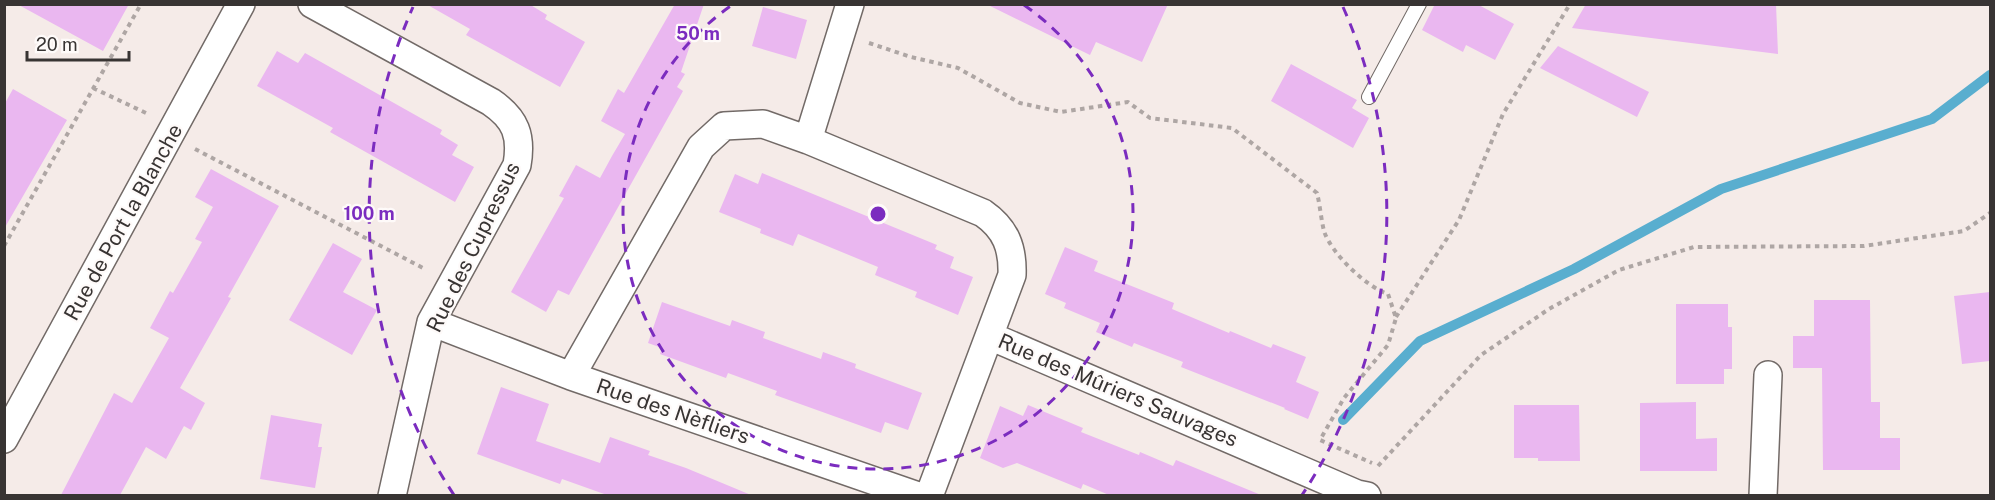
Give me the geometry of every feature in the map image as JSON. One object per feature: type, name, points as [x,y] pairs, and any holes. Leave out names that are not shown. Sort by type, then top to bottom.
[{"type":"street","name":"Rue de Port la Blanche","points":[[4,439],[242,4]]},
{"type":"street","name":"Rue des Cupressus","points":[[312,4],[502,109],[512,122],[518,136],[517,165],[431,322],[392,495]]},
{"type":"street","points":[[808,140],[850,4]]},
{"type":"street","name":"Rue des Mûriers Sauvages","points":[[571,376],[700,147],[724,126],[763,124],[808,140],[983,213],[998,225],[1009,243],[1013,260],[1012,275],[990,336],[1357,494],[1367,495]]},
{"type":"street","name":"Rue des Nèfliers","points":[[431,322],[571,376],[918,495]]},
{"type":"street","points":[[929,495],[990,336]]},
{"type":"street","points":[[1763,495],[1768,375]]},
{"type":"lane","points":[[1369,97],[1419,4]]},
{"type":"path","points":[[4,246],[141,4]]},
{"type":"path","points":[[1570,4],[1503,114],[1459,220],[1396,318],[1388,345],[1344,398],[1320,440],[1379,466],[1481,355],[1549,309],[1619,270],[1694,247],[1864,246],[1964,231],[1990,213]]},
{"type":"path","points":[[841,33],[911,57],[958,68],[1020,103],[1061,112],[1128,102],[1150,118],[1232,128],[1317,193],[1325,233],[1347,266],[1377,290],[1388,294],[1396,318]]},
{"type":"path","points":[[93,88],[453,283]]},
{"type":"building","points":[[17,4],[129,4],[103,51]]},
{"type":"building","points":[[426,4],[529,4],[547,15],[545,19],[585,42],[560,87],[466,35],[470,29]]},
{"type":"building","points":[[675,4],[704,4],[681,72],[685,74],[677,87],[683,91],[569,295],[558,290],[546,312],[511,292],[564,198],[559,196],[576,165],[600,178],[625,134],[601,121],[618,89],[624,93]]},
{"type":"building","points":[[986,4],[1168,4],[1142,62],[1096,42],[1090,55]]},
{"type":"building","points":[[1435,4],[1477,4],[1514,24],[1495,60],[1466,45],[1463,52],[1422,30]]},
{"type":"building","points":[[1586,4],[1776,4],[1778,54],[1572,28]]},
{"type":"building","points":[[763,7],[807,20],[796,59],[752,46]]},
{"type":"building","points":[[1558,46],[1649,92],[1637,117],[1540,68]]},
{"type":"building","points":[[277,51],[298,63],[305,53],[442,130],[440,134],[458,145],[452,155],[474,167],[455,202],[330,132],[333,128],[257,86]]},
{"type":"building","points":[[1291,64],[1357,100],[1352,108],[1369,118],[1353,148],[1271,101]]},
{"type":"building","points":[[13,89],[67,120],[4,229],[4,105]]},
{"type":"building","points":[[211,169],[279,206],[180,388],[205,403],[191,430],[184,426],[166,459],[146,447],[120,495],[61,495],[114,393],[132,403],[169,338],[150,328],[170,291],[173,293],[202,242],[195,239],[213,207],[195,197]]},
{"type":"building","points":[[762,173],[937,245],[935,249],[954,257],[950,268],[973,277],[958,315],[915,297],[917,292],[875,275],[878,267],[798,234],[793,246],[760,233],[761,229],[719,212],[735,174],[758,184]]},
{"type":"building","points":[[333,243],[362,259],[343,292],[377,310],[352,355],[289,320]]},
{"type":"building","points":[[1065,247],[1098,261],[1094,271],[1174,303],[1172,309],[1229,333],[1230,331],[1271,348],[1273,344],[1306,357],[1296,382],[1319,392],[1308,419],[1181,367],[1183,362],[1134,343],[1132,347],[1096,332],[1100,323],[1064,308],[1066,303],[1045,294]]},
{"type":"building","points":[[1990,292],[1990,361],[1962,364],[1954,296]]},
{"type":"building","points":[[1814,300],[1870,300],[1871,402],[1880,402],[1880,438],[1900,438],[1900,470],[1823,470],[1822,368],[1793,368],[1793,336],[1814,336]]},
{"type":"building","points":[[662,302],[730,326],[732,320],[765,332],[763,338],[821,359],[823,352],[856,364],[855,368],[922,393],[908,430],[885,422],[881,433],[775,395],[777,391],[728,373],[726,378],[660,354],[662,348],[648,343]]},
{"type":"building","points":[[1676,304],[1728,304],[1728,327],[1732,327],[1732,369],[1724,369],[1724,384],[1676,384]]},
{"type":"building","points":[[501,387],[549,404],[536,441],[600,463],[610,437],[650,451],[648,455],[751,495],[607,495],[562,479],[560,484],[477,454]]},
{"type":"building","points":[[1696,402],[1696,439],[1717,438],[1717,471],[1640,471],[1640,403]]},
{"type":"building","points":[[1028,405],[1083,428],[1081,432],[1139,455],[1140,452],[1173,466],[1176,460],[1261,495],[1109,495],[1083,484],[1081,489],[1017,463],[1003,468],[980,458],[1000,406],[1023,416]]},
{"type":"building","points":[[1514,405],[1579,405],[1580,461],[1538,461],[1538,458],[1514,458]]},
{"type":"building","points":[[271,415],[322,424],[318,447],[322,447],[315,488],[260,479]]},
{"type":"waterway","points":[[1343,420],[1420,341],[1574,269],[1721,189],[1932,119],[1990,75]]}]
